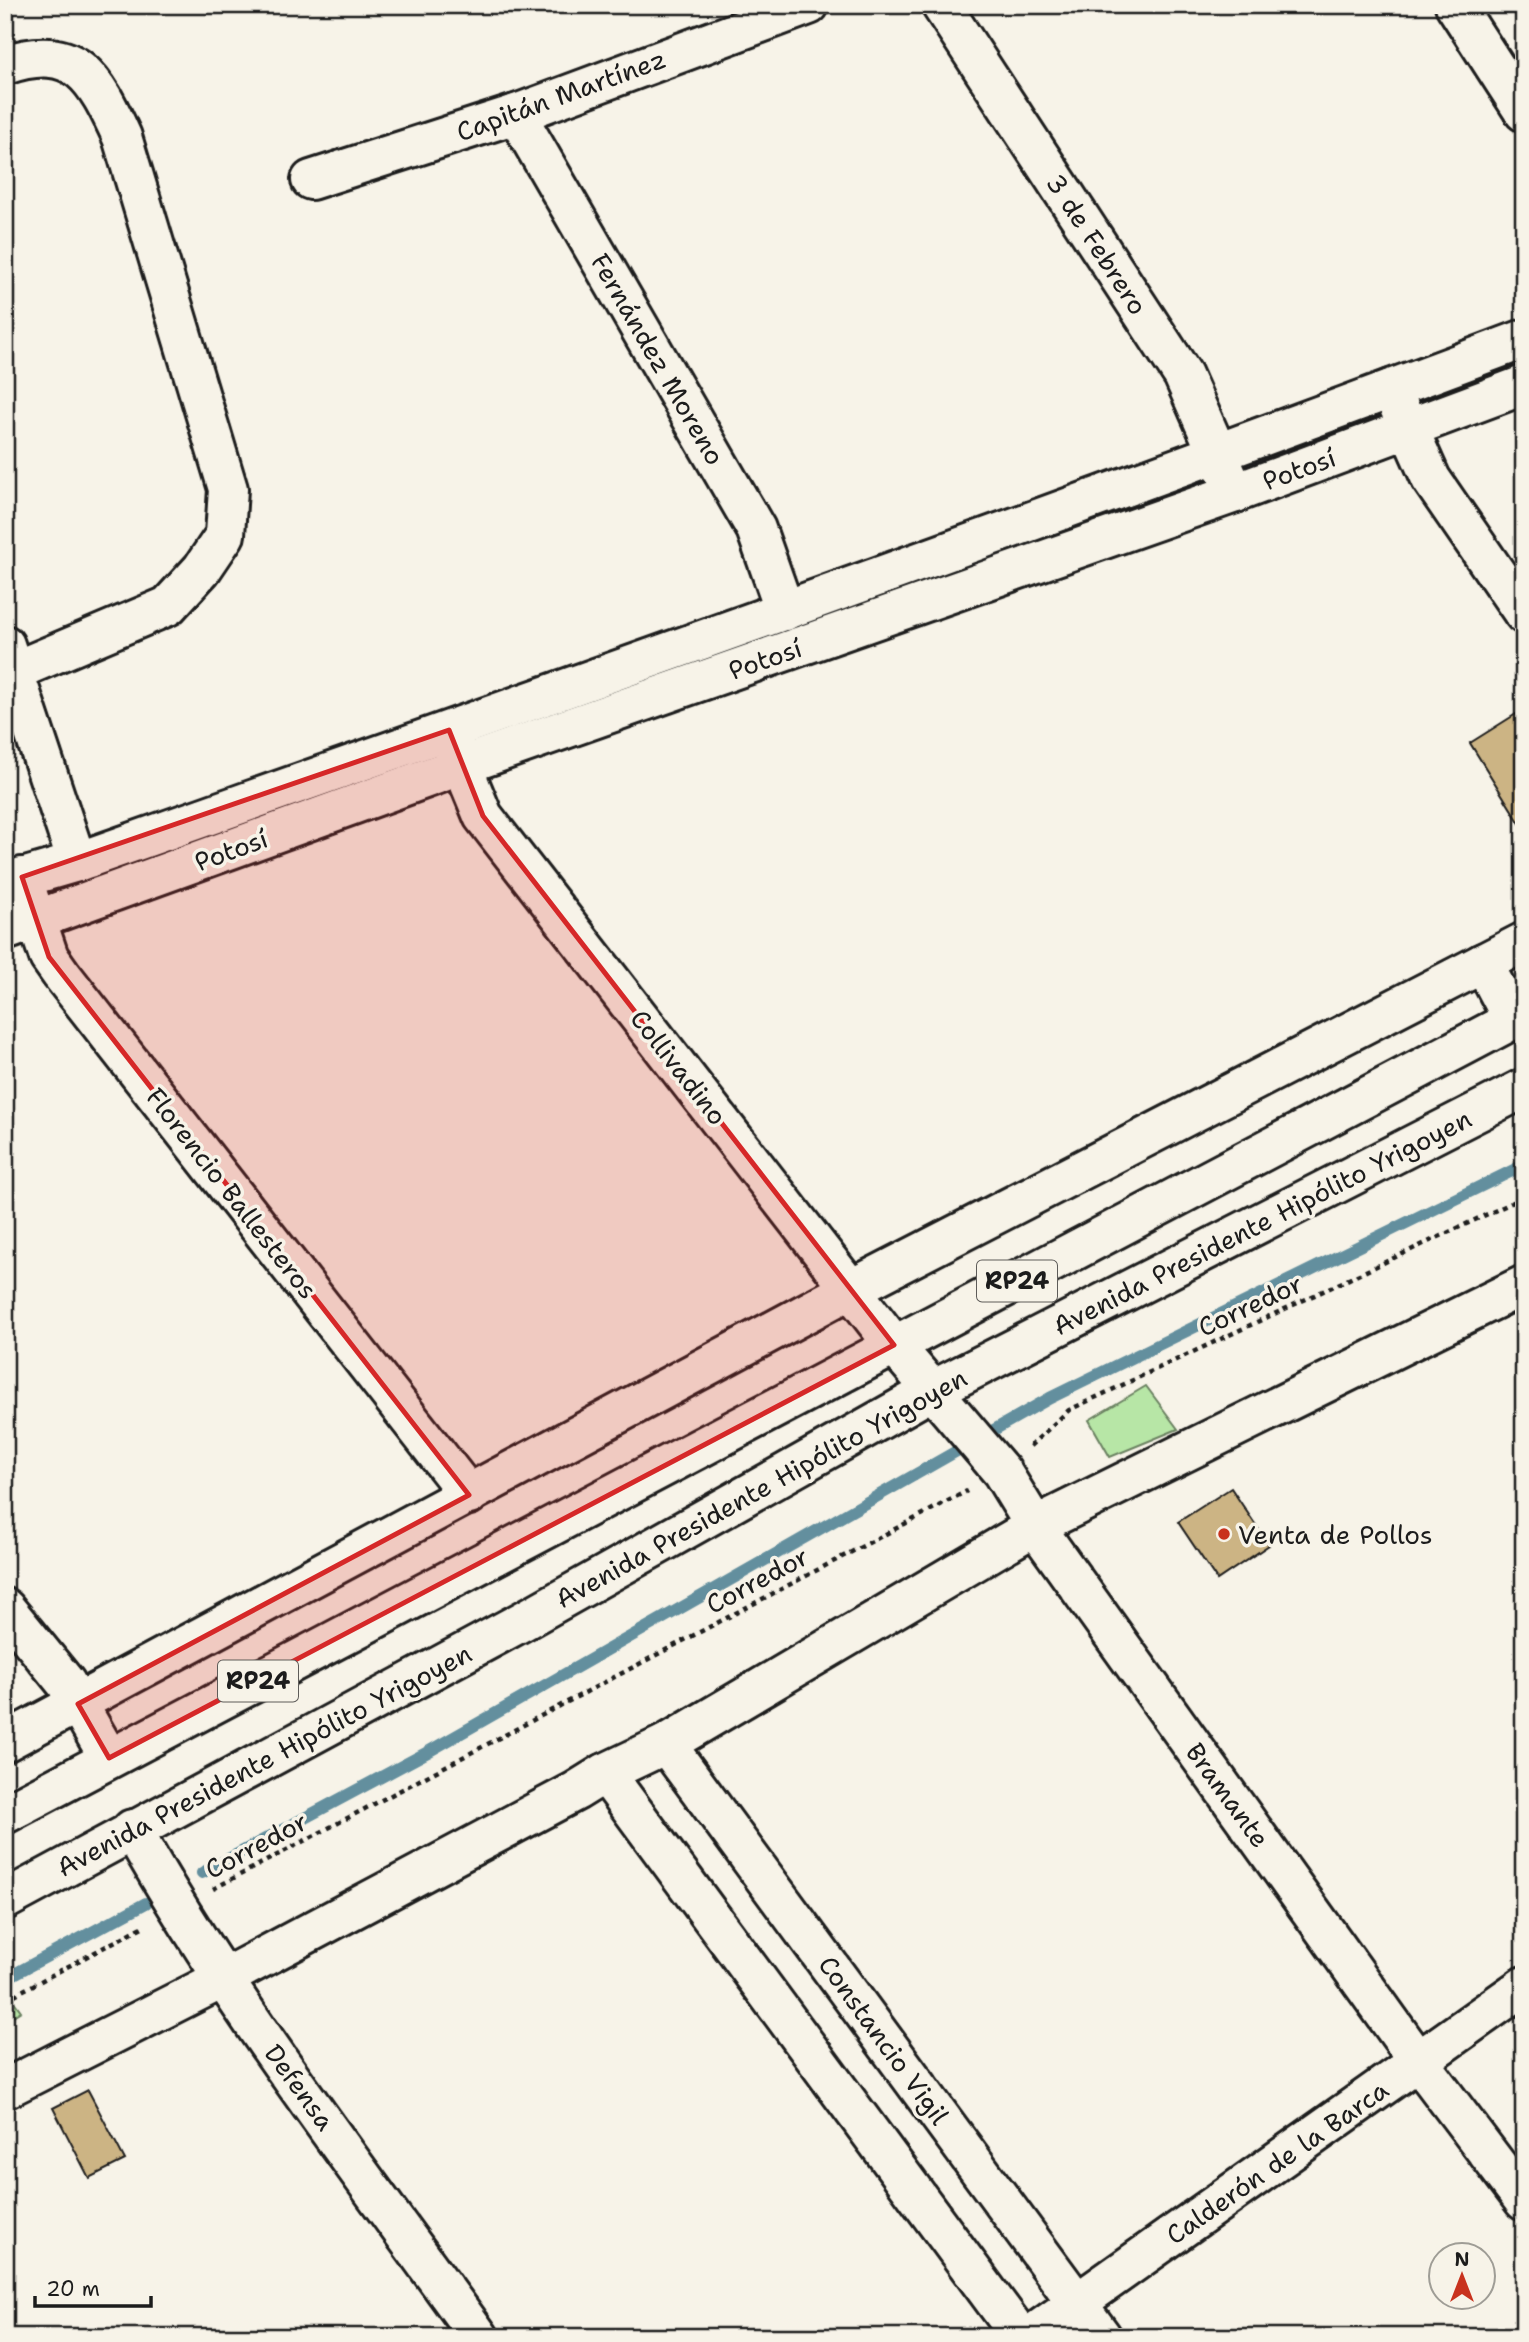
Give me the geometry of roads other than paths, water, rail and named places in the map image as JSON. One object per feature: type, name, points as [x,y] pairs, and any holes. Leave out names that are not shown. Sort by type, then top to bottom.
[{"type":"street","name":"Capitán Martínez","points":[[311,180],[516,114],[809,5]]},
{"type":"street","name":"3 de Febrero","points":[[941,5],[1182,375],[1220,454],[1235,493]]},
{"type":"street","points":[[1455,5],[1524,112]]},
{"type":"street","points":[[5,65],[49,55],[72,62],[105,101],[126,150],[228,489],[225,535],[202,569],[167,606],[10,658],[77,862]]},
{"type":"street","name":"Fernández Moreno","points":[[516,114],[756,529],[785,611]]},
{"type":"street","name":"Potosí","points":[[14,880],[77,862],[785,611],[1220,454],[1524,338]]},
{"type":"street","name":"Potosí","points":[[21,926],[460,766],[1235,493],[1524,385]]},
{"type":"street","points":[[1391,389],[1431,479],[1524,614]]},
{"type":"street","name":"Collivadino","points":[[449,730],[460,766],[483,816],[850,1289],[933,1390]]},
{"type":"street","name":"Florencio Ballesteros","points":[[14,880],[21,926],[49,957],[469,1495]]},
{"type":"street","points":[[5,1742],[850,1289],[1524,942]]},
{"type":"street","points":[[1483,963],[1519,1017]]},
{"type":"street","name":"RP24","points":[[5,1814],[1519,1017]]},
{"type":"street","name":"Avenida Presidente Hipólito Yrigoyen","points":[[5,1900],[132,1829],[523,1621],[933,1390],[1524,1088]]},
{"type":"street","points":[[5,2090],[222,1979],[605,1773],[666,1744],[1035,1526],[1524,1284]]},
{"type":"street","name":"Bramante","points":[[933,1390],[996,1465],[1035,1526],[1419,2062],[1524,2201]]},
{"type":"street","points":[[5,1608],[66,1683],[109,1758]]},
{"type":"street","name":"Constancio Vigil","points":[[666,1744],[1102,2337]]},
{"type":"street","points":[[605,1773],[1021,2337]]},
{"type":"street","name":"Defensa","points":[[132,1829],[177,1909],[222,1979],[479,2337]]},
{"type":"street","name":"Calderón de la Barca","points":[[1029,2337],[1524,1986]]},
{"type":"waterway","points":[[202,1873],[426,1753],[1050,1398],[1524,1165]]},
{"type":"waterway","points":[[5,1979],[146,1903]]},
{"type":"place","name":"Venta de Pollos","points":[[1224,1534]]}]
